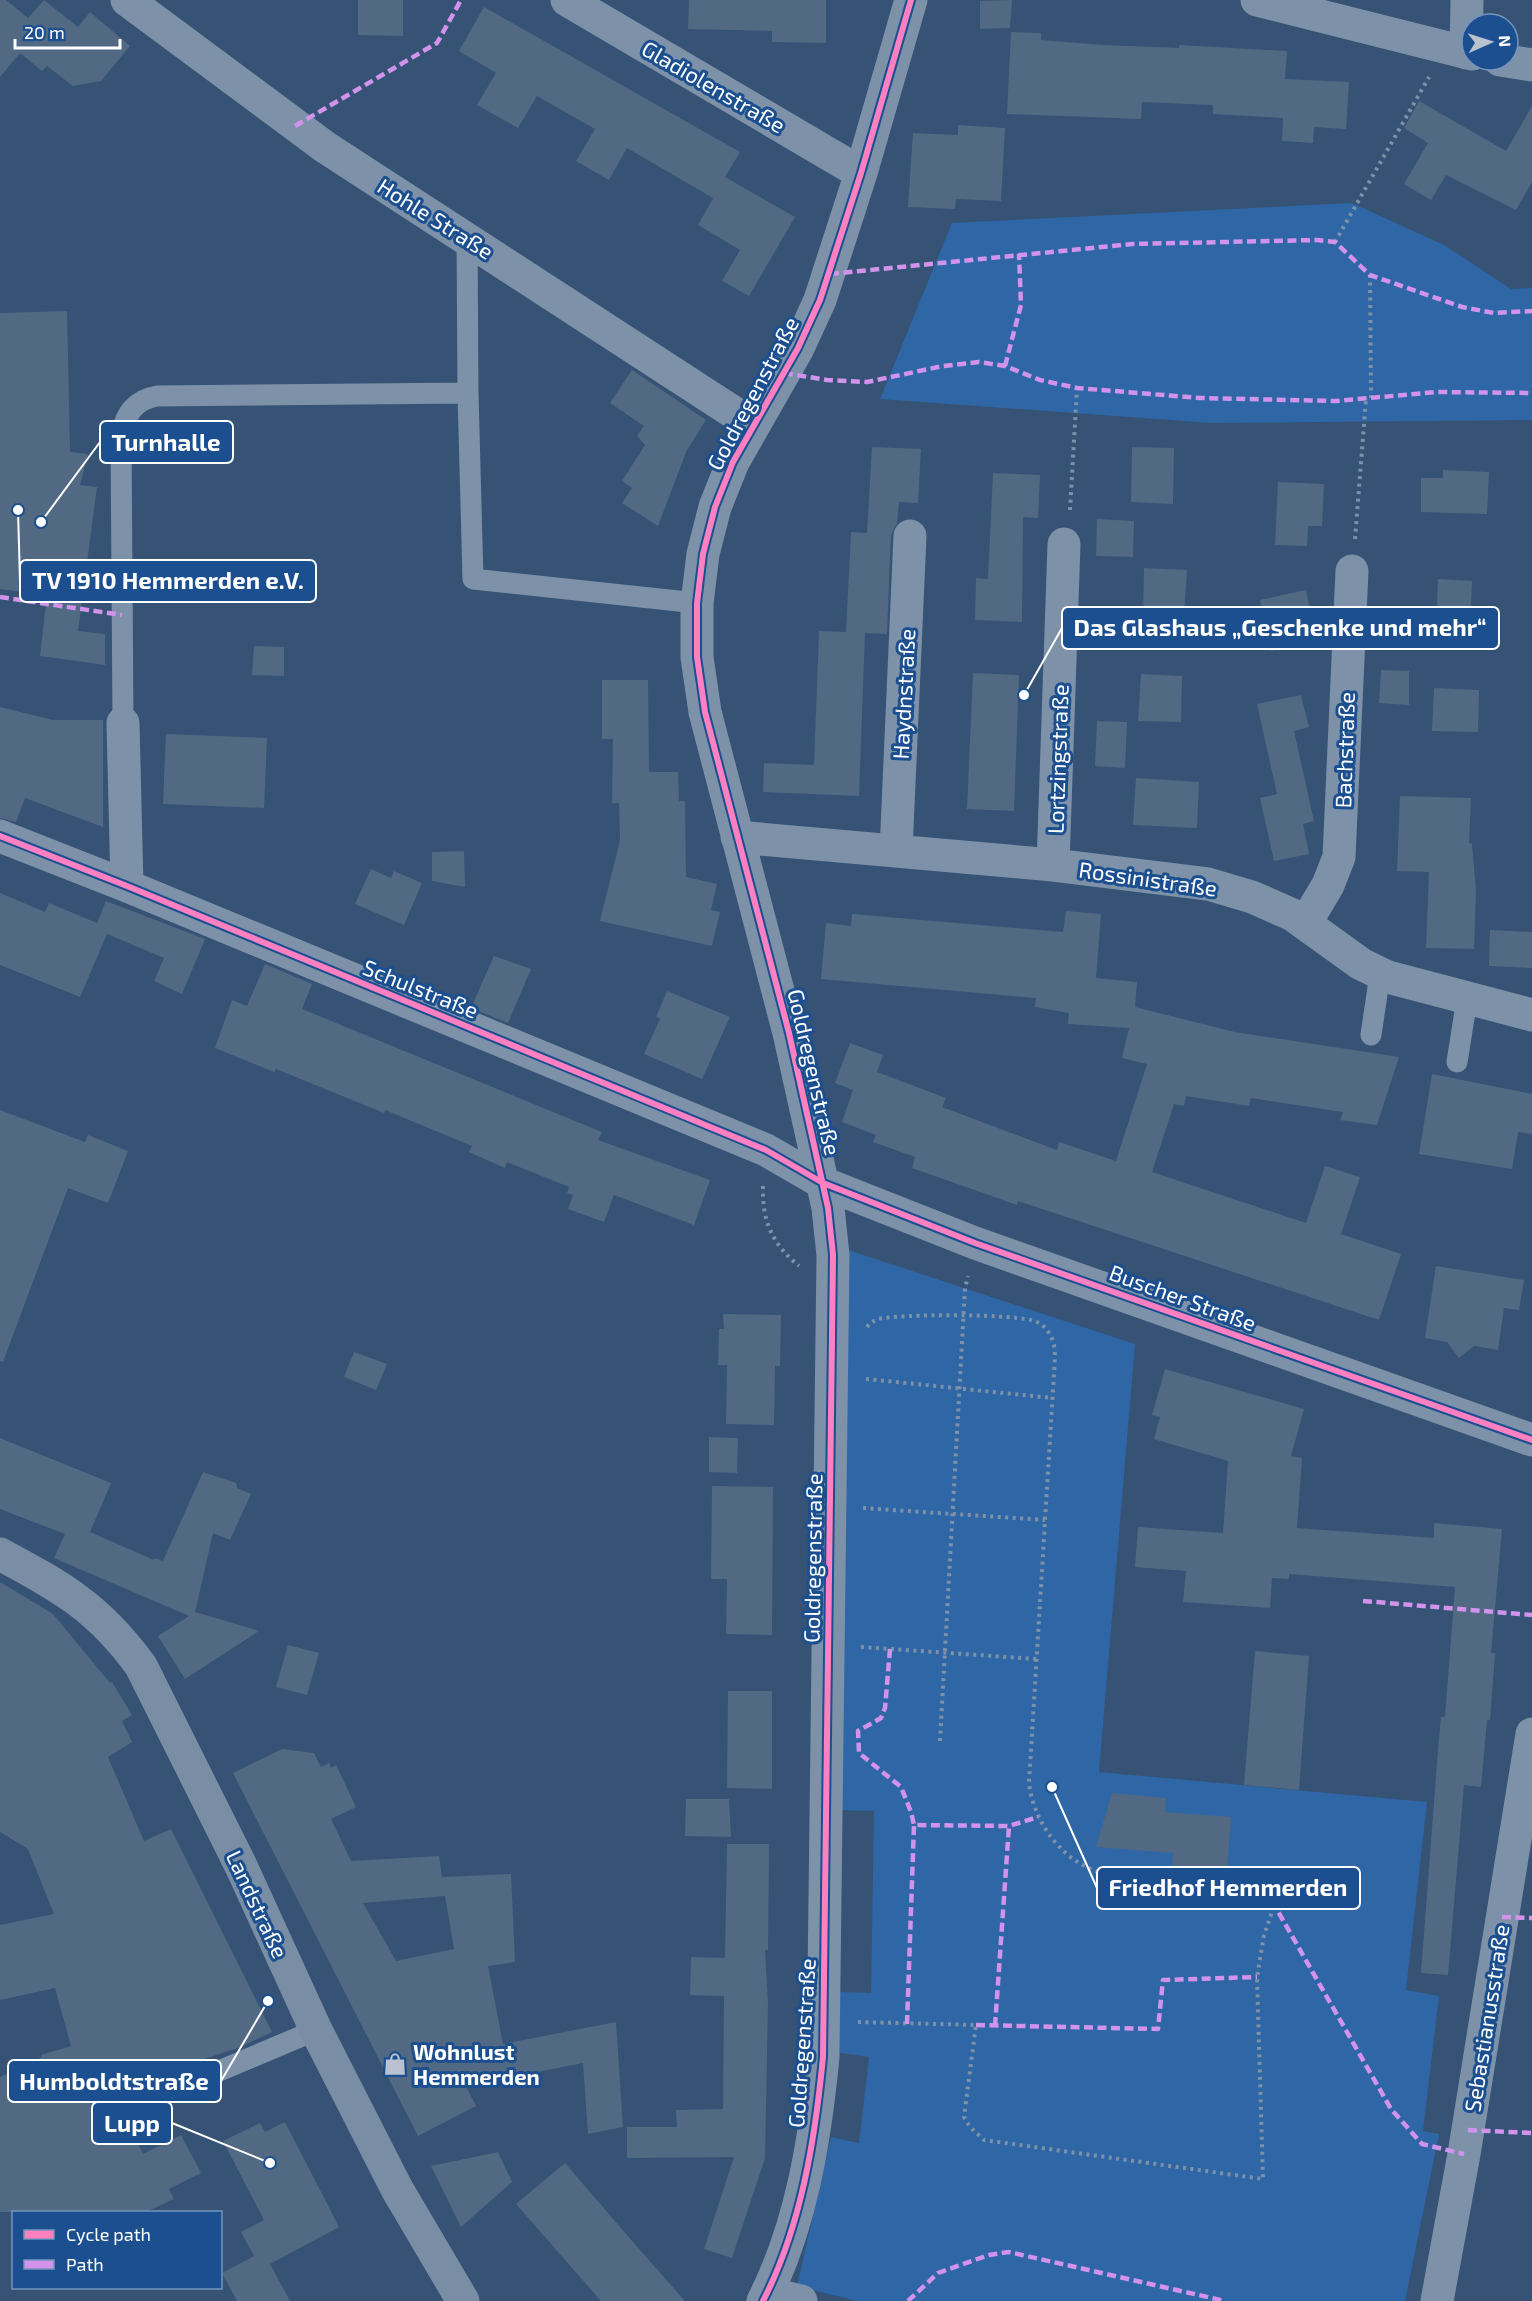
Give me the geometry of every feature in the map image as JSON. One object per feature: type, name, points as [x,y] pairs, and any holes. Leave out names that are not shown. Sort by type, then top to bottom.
[{"type":"street","name":"Hohle Straße","points":[[127,0],[325,147],[466,236],[753,425]]},
{"type":"street","name":"Gladiolenstraße","points":[[567,0],[861,172]]},
{"type":"street","name":"Goldregenstraße","points":[[765,2297],[792,2222],[809,2163],[819,2099],[825,2019],[834,1296],[831,1232],[823,1183],[789,1033],[705,712],[697,657],[697,603],[703,554],[715,507],[730,470],[753,425],[789,365],[830,274],[911,0]]},
{"type":"street","points":[[1257,0],[1460,52]]},
{"type":"street","name":"Haydnstraße","points":[[896,851],[910,536]]},
{"type":"street","name":"Lortzingstraße","points":[[1053,866],[1064,544]]},
{"type":"street","name":"Bachstraße","points":[[1306,922],[1332,876],[1340,847],[1352,571]]},
{"type":"street","points":[[123,723],[127,886]]},
{"type":"street","name":"Schulstraße","points":[[0,836],[127,886],[766,1150],[823,1183]]},
{"type":"street","name":"Rossinistraße","points":[[737,837],[1053,866],[1208,884],[1266,902],[1306,922],[1361,964],[1380,974],[1532,1015]]},
{"type":"street","name":"Buscher Straße","points":[[823,1183],[975,1243],[1532,1440]]},
{"type":"street","name":"Landstraße","points":[[0,1554],[50,1581],[90,1608],[124,1643],[141,1666],[241,1866],[316,2030],[398,2189],[463,2301]]},
{"type":"street","name":"Sebastianusstraße","points":[[1437,2301],[1464,2154],[1532,1734]]},
{"type":"street","points":[[765,2297],[801,2301]]},
{"type":"lane","points":[[466,236],[473,579],[697,603]]},
{"type":"lane","points":[[123,723],[121,437],[124,421],[133,407],[157,396],[468,393]]},
{"type":"lane","points":[[1371,1035],[1380,974]]},
{"type":"lane","points":[[1457,1062],[1467,999]]},
{"type":"lane","points":[[146,2102],[316,2030]]},
{"type":"path","points":[[1335,242],[1460,54]]},
{"type":"path","points":[[1352,571],[1369,399],[1370,275]]},
{"type":"path","points":[[1064,544],[1072,501],[1077,388]]},
{"type":"path","points":[[766,1150],[763,1197],[769,1232],[782,1251],[834,1296]]},
{"type":"path","points":[[940,1741],[963,1315],[965,1288],[975,1243]]},
{"type":"path","points":[[864,1331],[877,1319],[963,1315],[1024,1319],[1043,1326],[1051,1336],[1055,1350],[1053,1398],[1030,1793],[1038,1817],[1065,1853],[1078,1863],[1101,1873],[1265,1890],[1272,1900]]},
{"type":"path","points":[[861,1378],[1053,1398]]},
{"type":"path","points":[[859,1508],[1045,1520]]},
{"type":"path","points":[[857,1647],[1036,1659]]},
{"type":"path","points":[[825,2019],[976,2025],[964,2117],[969,2127],[984,2140],[1263,2179],[1257,1977],[1263,1935],[1274,1906]]},
{"type":"shaded area","points":[[1352,203],[1444,245],[1511,289],[1532,288],[1532,420],[1212,423],[880,399],[952,223]]},
{"type":"shaded area","points":[[845,1249],[1135,1344],[1099,1772],[1427,1802],[1406,1990],[1439,1996],[1423,2131],[1439,2134],[1405,2301],[857,2301],[797,2286],[831,2137],[859,2143],[869,2057],[840,2053],[840,1992],[871,1993],[874,1811],[841,1810]]},
{"type":"building","points":[[0,0],[6,0],[28,18],[44,0],[78,27],[90,12],[130,46],[101,81],[73,86],[47,66],[42,71],[20,53],[0,77]]},
{"type":"building","points":[[358,0],[403,0],[403,36],[358,35]]},
{"type":"building","points":[[689,0],[826,0],[826,43],[772,42],[772,31],[688,29]]},
{"type":"building","points":[[1012,0],[1010,28],[980,29],[980,1]]},
{"type":"building","points":[[484,7],[740,152],[725,177],[795,217],[749,296],[722,281],[740,250],[698,225],[715,195],[713,198],[627,148],[609,180],[576,161],[595,129],[537,96],[518,128],[477,105],[496,73],[459,51]]},
{"type":"building","points":[[1011,32],[1041,33],[1041,40],[1103,45],[1179,48],[1179,45],[1287,51],[1285,79],[1349,82],[1346,129],[1314,127],[1313,143],[1282,141],[1283,118],[1213,114],[1213,105],[1142,102],[1141,119],[1007,114]]},
{"type":"building","points":[[1419,101],[1506,151],[1532,106],[1532,182],[1516,210],[1446,175],[1431,200],[1404,184],[1428,143],[1404,128]]},
{"type":"building","points":[[958,125],[1005,128],[1001,201],[956,199],[955,209],[908,207],[913,133],[958,135]]},
{"type":"building","points":[[67,311],[70,452],[88,454],[80,485],[97,487],[78,631],[105,634],[105,665],[40,656],[47,595],[0,589],[0,313]]},
{"type":"building","points":[[632,370],[706,420],[687,450],[658,526],[622,503],[632,488],[622,481],[645,445],[637,436],[644,426],[610,403]]},
{"type":"building","points":[[872,447],[921,449],[918,503],[899,502],[897,523],[891,535],[887,634],[865,633],[859,796],[763,792],[764,763],[814,765],[819,631],[846,632],[851,532],[867,533]]},
{"type":"building","points":[[1132,447],[1174,448],[1173,504],[1131,502]]},
{"type":"building","points":[[1443,470],[1489,472],[1487,514],[1421,512],[1421,478],[1443,478]]},
{"type":"building","points":[[993,473],[1040,475],[1038,518],[1023,517],[1022,622],[975,620],[976,578],[988,579]]},
{"type":"building","points":[[1278,482],[1324,484],[1322,526],[1308,526],[1307,546],[1275,545]]},
{"type":"building","points":[[1097,519],[1134,521],[1133,557],[1096,556]]},
{"type":"building","points":[[1144,568],[1187,570],[1184,616],[1143,615]]},
{"type":"building","points":[[1438,579],[1472,581],[1470,627],[1436,626]]},
{"type":"building","points":[[1306,590],[1313,623],[1298,626],[1302,644],[1271,651],[1260,600]]},
{"type":"building","points":[[254,646],[284,647],[284,676],[252,675]]},
{"type":"building","points":[[1381,670],[1409,671],[1409,705],[1379,703]]},
{"type":"building","points":[[973,673],[1019,675],[1014,811],[967,809]]},
{"type":"building","points":[[1141,674],[1182,676],[1181,722],[1138,721]]},
{"type":"building","points":[[602,680],[648,680],[649,772],[678,772],[679,801],[685,801],[686,877],[717,884],[711,910],[720,912],[712,946],[600,921],[620,841],[619,803],[612,803],[613,739],[602,739]]},
{"type":"building","points":[[1434,688],[1479,690],[1478,732],[1432,731]]},
{"type":"building","points":[[1301,695],[1309,727],[1294,731],[1314,821],[1303,824],[1309,854],[1274,861],[1260,798],[1277,794],[1257,704]]},
{"type":"building","points":[[0,707],[53,720],[103,720],[103,827],[25,798],[16,822],[0,818]]},
{"type":"building","points":[[1097,721],[1127,722],[1125,768],[1095,766]]},
{"type":"building","points":[[166,734],[267,738],[264,808],[163,804]]},
{"type":"building","points":[[1136,778],[1199,782],[1197,828],[1133,825]]},
{"type":"building","points":[[1400,796],[1471,798],[1469,843],[1472,844],[1476,890],[1474,949],[1426,948],[1429,872],[1397,871]]},
{"type":"building","points":[[464,851],[465,887],[432,881],[432,852]]},
{"type":"building","points":[[371,869],[391,878],[394,871],[422,883],[404,925],[355,904]]},
{"type":"building","points":[[0,893],[45,912],[49,903],[97,923],[106,901],[205,939],[182,994],[154,981],[164,958],[107,934],[80,997],[0,965]]},
{"type":"building","points":[[1066,911],[1101,914],[1096,978],[1137,982],[1135,1007],[1235,1032],[1399,1057],[1377,1125],[1340,1120],[1343,1112],[1251,1098],[1249,1106],[1186,1096],[1184,1106],[1174,1104],[1152,1172],[1306,1223],[1325,1166],[1360,1177],[1341,1234],[1401,1254],[1379,1320],[1018,1201],[1017,1205],[912,1168],[915,1157],[873,1142],[876,1135],[842,1122],[853,1090],[835,1083],[850,1043],[883,1055],[877,1072],[946,1098],[942,1107],[1057,1150],[1059,1142],[1116,1161],[1147,1064],[1122,1058],[1129,1028],[1068,1024],[1069,1013],[1035,1007],[1036,998],[821,979],[826,923],[851,926],[852,914],[1063,932]]},
{"type":"building","points":[[1490,930],[1532,932],[1532,968],[1489,966]]},
{"type":"building","points":[[494,956],[531,969],[508,1023],[471,1008]]},
{"type":"building","points":[[265,964],[312,984],[302,1009],[602,1132],[598,1140],[710,1180],[694,1225],[614,1195],[604,1222],[568,1209],[573,1195],[567,1193],[569,1187],[507,1162],[505,1168],[469,1152],[472,1146],[385,1110],[384,1113],[276,1069],[274,1072],[215,1048],[232,1000],[247,1006]]},
{"type":"building","points":[[667,991],[730,1017],[702,1079],[644,1054],[660,1019],[656,1017]]},
{"type":"building","points":[[1432,1074],[1532,1094],[1532,1134],[1518,1132],[1512,1169],[1419,1154]]},
{"type":"building","points":[[0,1110],[85,1142],[88,1135],[128,1151],[108,1203],[68,1188],[3,1362],[0,1361]]},
{"type":"building","points":[[1436,1266],[1524,1280],[1519,1310],[1504,1308],[1498,1350],[1474,1346],[1459,1358],[1447,1342],[1425,1338]]},
{"type":"building","points":[[723,1314],[781,1315],[780,1366],[775,1366],[774,1425],[726,1424],[727,1365],[718,1365],[719,1329],[724,1329]]},
{"type":"building","points":[[354,1352],[387,1364],[376,1390],[344,1377]]},
{"type":"building","points":[[1165,1369],[1304,1409],[1291,1456],[1302,1458],[1297,1528],[1434,1538],[1434,1523],[1502,1529],[1491,1653],[1495,1653],[1490,1720],[1487,1720],[1481,1787],[1464,1785],[1448,1975],[1421,1973],[1438,1750],[1441,1717],[1445,1717],[1455,1587],[1289,1574],[1289,1579],[1272,1578],[1270,1608],[1183,1602],[1186,1571],[1135,1567],[1138,1527],[1223,1533],[1228,1461],[1154,1439],[1160,1417],[1152,1415]]},
{"type":"building","points":[[709,1437],[738,1438],[737,1473],[709,1472]]},
{"type":"building","points":[[0,1438],[111,1483],[90,1532],[154,1560],[155,1558],[163,1561],[203,1472],[236,1483],[237,1488],[251,1494],[230,1540],[213,1533],[195,1612],[259,1631],[185,1679],[158,1636],[189,1616],[54,1558],[65,1534],[0,1509]]},
{"type":"building","points":[[712,1486],[773,1487],[772,1635],[726,1634],[727,1579],[711,1579]]},
{"type":"building","points":[[0,1582],[53,1614],[110,1683],[112,1682],[132,1715],[122,1721],[132,1742],[108,1757],[144,1841],[171,1829],[272,2032],[238,2048],[112,2089],[143,2154],[181,2135],[201,2173],[169,2189],[174,2199],[148,2211],[0,2212],[0,2077],[42,2057],[41,2055],[71,2046],[55,1988],[0,2000],[0,1925],[54,1914],[28,1849],[0,1832]]},
{"type":"building","points":[[288,1645],[319,1653],[307,1695],[276,1687]]},
{"type":"building","points":[[1255,1651],[1309,1656],[1299,1790],[1244,1785]]},
{"type":"building","points":[[728,1691],[772,1691],[772,1789],[727,1788]]},
{"type":"building","points":[[282,1749],[314,1753],[321,1767],[329,1763],[331,1768],[336,1765],[356,1807],[331,1819],[351,1861],[439,1856],[442,1877],[511,1874],[515,1962],[488,1966],[503,2044],[616,2022],[623,2127],[588,2134],[583,2063],[466,2086],[476,2106],[418,2136],[233,1773]],"holes":[[[445,1896],[454,1949],[396,1961],[363,1903]]]},
{"type":"building","points":[[1112,1793],[1166,1798],[1165,1812],[1231,1817],[1227,1871],[1172,1867],[1173,1853],[1096,1847]]},
{"type":"building","points":[[686,1799],[729,1799],[731,1837],[685,1836]]},
{"type":"building","points":[[727,1844],[769,1844],[768,1950],[765,1950],[768,2003],[765,2158],[732,2258],[704,2249],[734,2157],[627,2158],[627,2127],[677,2127],[676,2110],[723,2109],[724,1996],[690,1995],[691,1957],[725,1958]]},
{"type":"building","points":[[285,2122],[339,2227],[270,2264],[290,2301],[237,2301],[222,2273],[254,2256],[241,2232],[264,2220],[223,2141],[260,2123],[265,2132]]},
{"type":"building","points":[[498,2152],[512,2182],[461,2227],[431,2166]]},
{"type":"building","points":[[565,2163],[685,2301],[601,2301],[516,2204]]},
{"type":"marked path","points":[[295,126],[437,43],[461,0]]},
{"type":"marked path","points":[[830,274],[1132,244],[1317,240],[1335,242],[1370,275],[1462,307],[1494,313],[1532,311]]},
{"type":"marked path","points":[[1005,366],[1021,305],[1019,254]]},
{"type":"marked path","points":[[784,373],[827,380],[867,382],[943,366],[979,362],[1005,366],[1040,380],[1077,388],[1200,398],[1336,401],[1437,392],[1532,393]]},
{"type":"marked path","points":[[0,597],[122,615]]},
{"type":"marked path","points":[[1363,1601],[1532,1615]]},
{"type":"marked path","points":[[890,1649],[885,1708],[881,1718],[858,1731],[859,1753],[901,1787],[914,1825]]},
{"type":"marked path","points":[[907,2024],[914,1825],[1009,1826],[1038,1817]]},
{"type":"marked path","points":[[995,2026],[1009,1826]]},
{"type":"marked path","points":[[1272,1901],[1391,2109],[1422,2144],[1464,2154]]},
{"type":"marked path","points":[[1502,1917],[1532,1918]]},
{"type":"marked path","points":[[976,2025],[1158,2029],[1163,1980],[1257,1977]]},
{"type":"marked path","points":[[1468,2130],[1532,2133]]},
{"type":"marked path","points":[[908,2301],[938,2273],[989,2255],[1009,2252],[1225,2301]]},
{"type":"cycle path","points":[[763,2301],[776,2273],[797,2213],[811,2151],[823,2057],[833,1255],[828,1208],[789,1033],[705,712],[697,657],[697,603],[703,554],[715,507],[733,462],[798,348],[820,300],[861,173],[911,0]]},
{"type":"cycle path","points":[[0,836],[127,886],[766,1150],[823,1183],[975,1243],[1532,1440]]},
{"type":"place","name":"TV 1910 Hemmerden e.V.","points":[[18,510]]},
{"type":"place","name":"Turnhalle","points":[[41,522]]},
{"type":"place","name":"Das Glashaus „Geschenke und mehr“","points":[[1024,695]]},
{"type":"place","name":"Friedhof Hemmerden","points":[[1052,1787]]},
{"type":"place","name":"Humboldtstraße","points":[[268,2001]]},
{"type":"place","name":"Wohnlust Hemmerden","points":[[395,2064]]},
{"type":"place","name":"Lupp","points":[[270,2163]]}]
